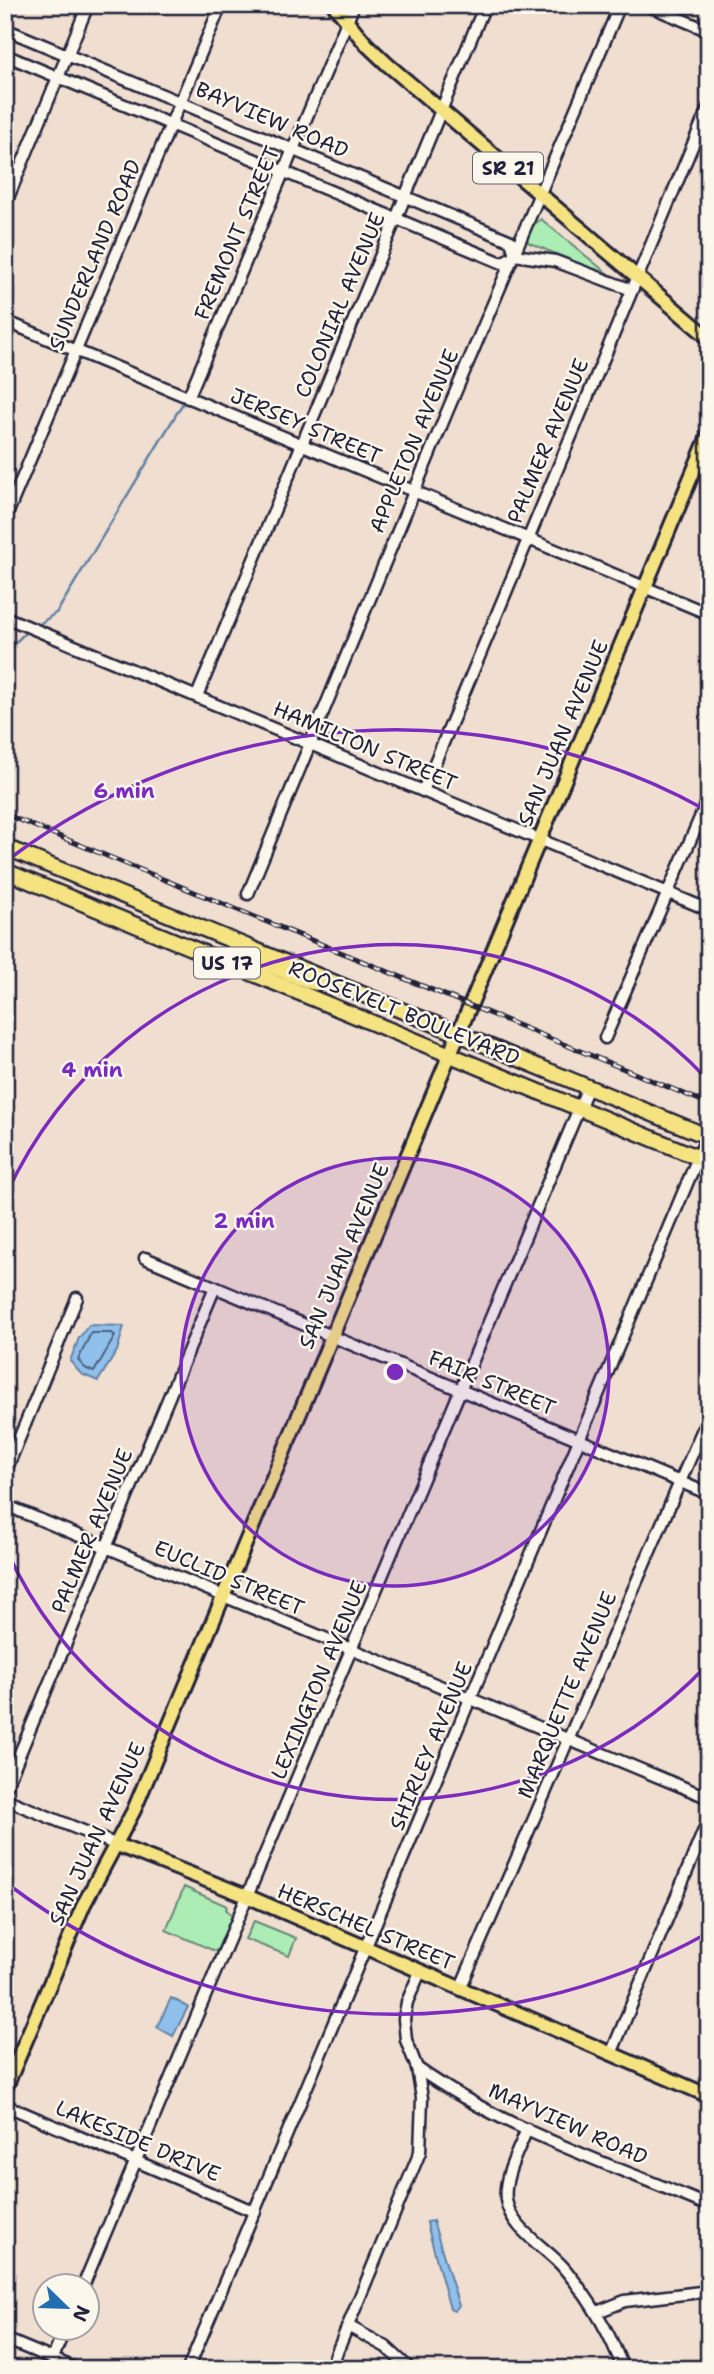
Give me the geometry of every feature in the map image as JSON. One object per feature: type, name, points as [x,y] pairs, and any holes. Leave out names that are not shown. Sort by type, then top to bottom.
[{"type":"highway","name":"ROOSEVELT BOULEVARD","points":[[5,847],[708,1137]]},
{"type":"highway","points":[[5,854],[32,858]]},
{"type":"highway","name":"ROOSEVELT BOULEVARD","points":[[5,871],[703,1160]]},
{"type":"highway","points":[[237,967],[246,962],[257,963],[306,981],[334,983]]},
{"type":"main road","name":"SR 21","points":[[334,5],[346,23],[366,44],[539,195],[635,284],[709,338]]},
{"type":"main road","name":"SAN JUAN AVENUE","points":[[5,2089],[84,1904],[117,1845],[223,1596],[709,433]]},
{"type":"main road","name":"HERSCHEL STREET","points":[[117,1845],[249,1897],[709,2096]]},
{"type":"street","points":[[5,205],[88,5]]},
{"type":"street","name":"SUNDERLAND ROAD","points":[[5,519],[221,5]]},
{"type":"street","name":"FREMONT STREET","points":[[188,398],[354,5]]},
{"type":"street","name":"COLONIAL AVENUE","points":[[197,696],[485,5]]},
{"type":"street","name":"APPLETON AVENUE","points":[[248,894],[620,5]]},
{"type":"street","points":[[647,5],[709,31]]},
{"type":"street","name":"BAYVIEW ROAD","points":[[5,29],[511,241],[515,255]]},
{"type":"street","name":"BAYVIEW ROAD","points":[[5,55],[502,263],[515,255],[555,261],[635,284]]},
{"type":"street","name":"PALMER AVENUE","points":[[422,791],[709,106]]},
{"type":"street","name":"JERSEY STREET","points":[[5,321],[709,614]]},
{"type":"street","name":"HAMILTON STREET","points":[[5,617],[709,910]]},
{"type":"street","points":[[605,1038],[709,797]]},
{"type":"street","name":"LEXINGTON AVENUE","points":[[89,2272],[587,1087]]},
{"type":"street","name":"SHIRLEY AVENUE","points":[[188,2369],[580,1441],[703,1160],[708,1137]]},
{"type":"street","name":"FAIR STREET","points":[[145,1258],[709,1494]]},
{"type":"street","name":"PALMER AVENUE","points":[[5,1788],[215,1287]]},
{"type":"street","points":[[5,1473],[77,1298]]},
{"type":"street","name":"MARQUETTE AVENUE","points":[[460,1989],[709,1415]]},
{"type":"street","name":"EUCLID STREET","points":[[5,1505],[709,1798]]},
{"type":"street","name":"HERSCHEL STREET","points":[[5,1799],[117,1845]]},
{"type":"street","points":[[611,2054],[709,1818]]},
{"type":"street","points":[[330,2369],[420,2152],[423,2120],[417,2068],[406,2040],[404,2019],[407,2002],[420,1972]]},
{"type":"street","name":"MAYVIEW ROAD","points":[[417,2068],[448,2090],[527,2129],[709,2206]]},
{"type":"street","name":"LAKESIDE DRIVE","points":[[5,2105],[255,2212]]},
{"type":"street","points":[[527,2129],[506,2183],[509,2211],[522,2228],[562,2265],[597,2312],[623,2369]]},
{"type":"street","points":[[597,2312],[625,2301],[709,2291]]},
{"type":"street","points":[[348,2326],[386,2347],[410,2369]]},
{"type":"street","points":[[5,2339],[76,2369]]},
{"type":"street","points":[[52,2358],[59,2342]]},
{"type":"green space","points":[[541,219],[608,274],[527,242],[530,228]]},
{"type":"green space","points":[[184,1887],[227,1906],[226,1909],[233,1917],[217,1952],[166,1930]]},
{"type":"green space","points":[[254,1921],[296,1938],[289,1956],[245,1939]]},
{"type":"water","points":[[89,1325],[124,1326],[117,1351],[98,1381],[81,1374],[70,1361],[79,1338]]},
{"type":"water","points":[[171,1998],[188,2007],[173,2036],[157,2027]]},
{"type":"water","points":[[433,2221],[459,2306],[454,2311],[450,2309],[428,2228],[427,2222]]},
{"type":"waterway","points":[[41,623],[57,612],[183,403]]},
{"type":"waterway","points":[[5,653],[24,634]]},
{"type":"railway","points":[[5,814],[709,1104]]}]
